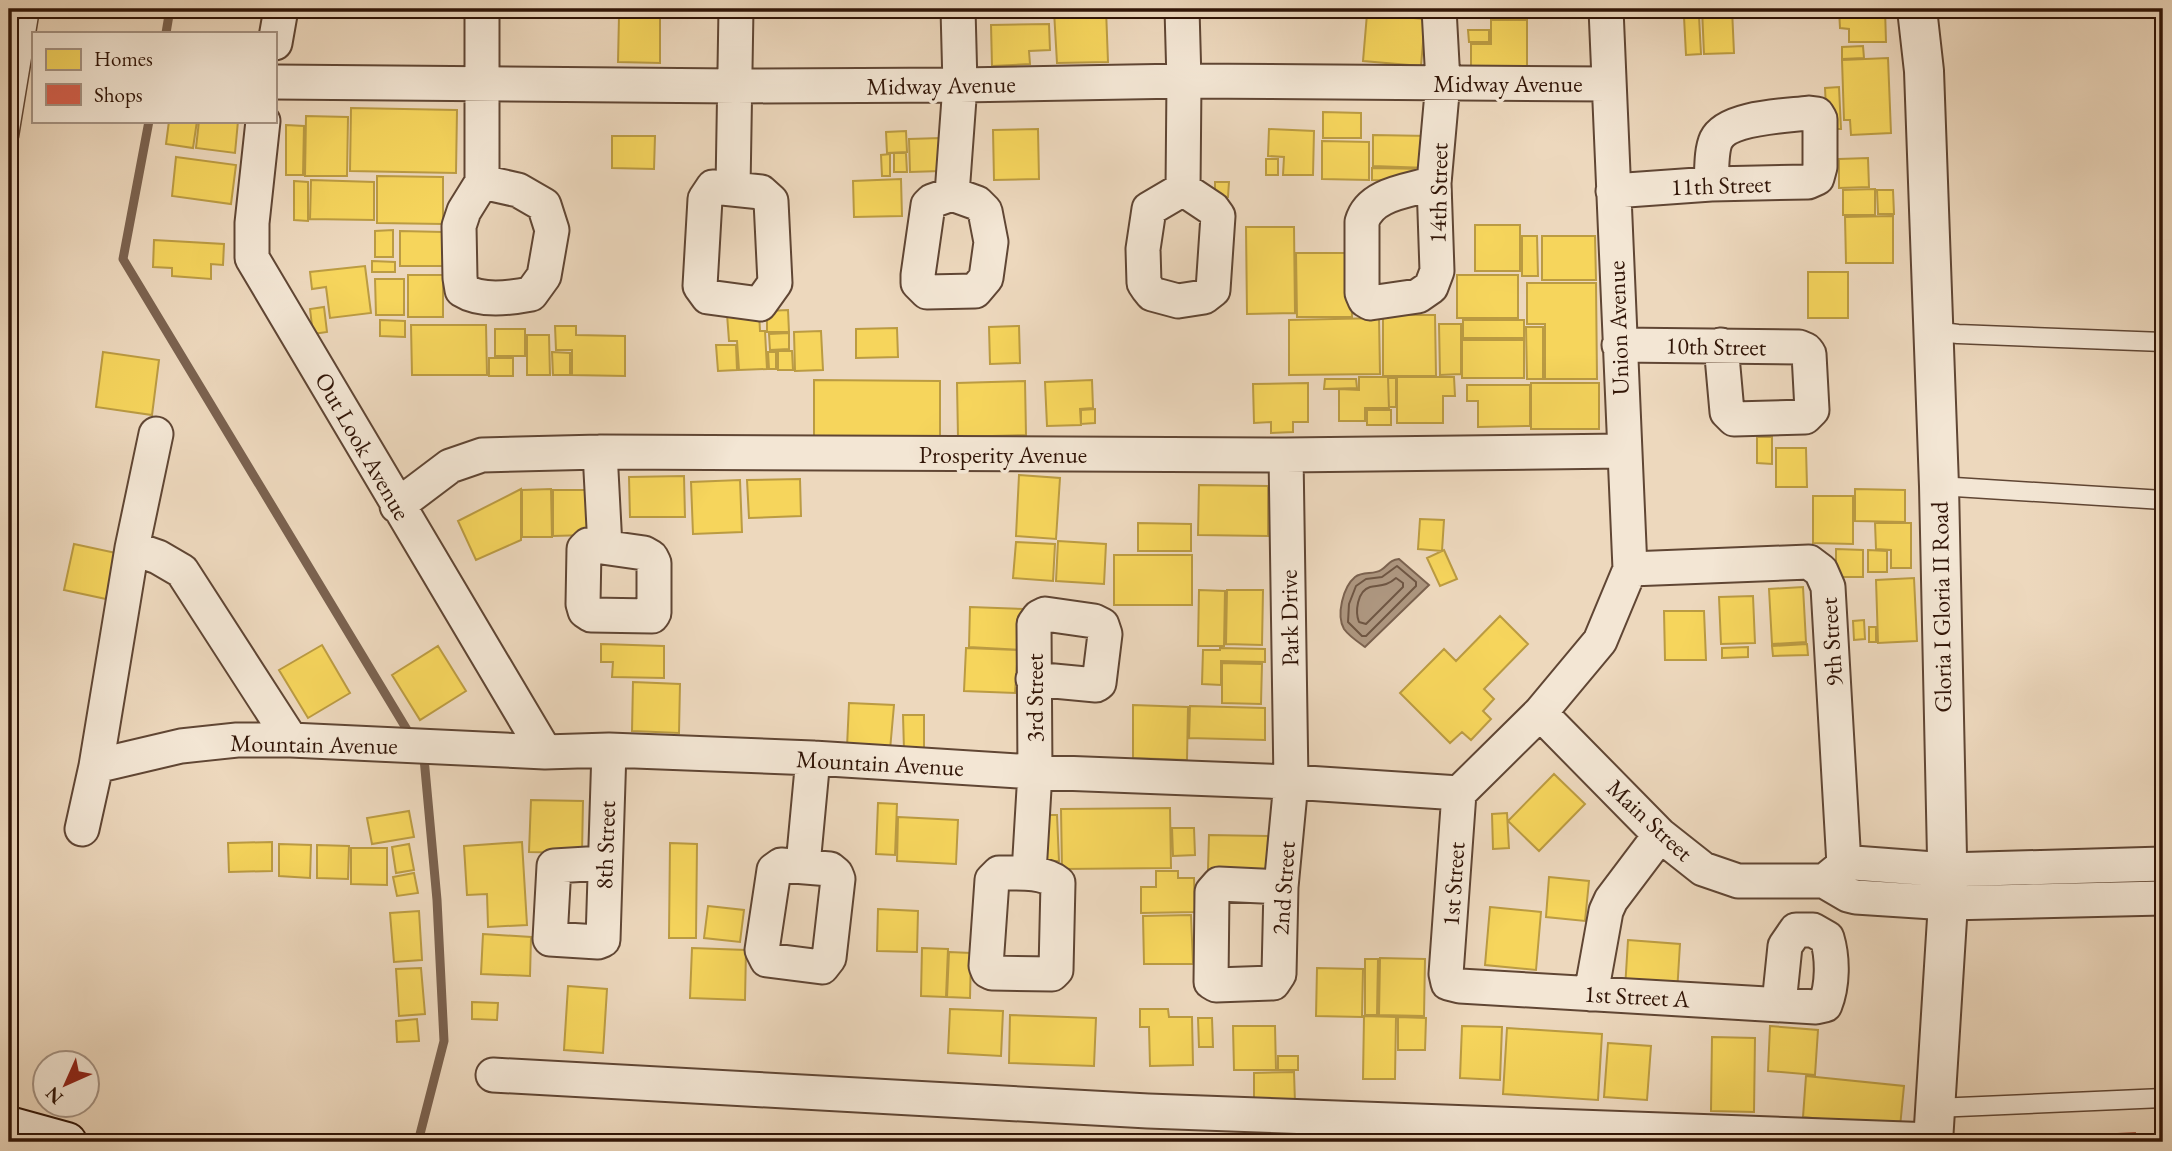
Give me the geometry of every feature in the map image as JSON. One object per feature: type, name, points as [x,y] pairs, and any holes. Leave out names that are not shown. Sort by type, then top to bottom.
[{"type":"street","points":[[276,37],[281,9]]},
{"type":"street","points":[[482,9],[482,182],[458,226],[460,278],[463,290],[474,298],[531,294],[544,276],[552,230],[544,205],[518,190],[482,182]]},
{"type":"street","points":[[733,188],[736,9]]},
{"type":"street","points":[[952,194],[960,85],[958,9]]},
{"type":"street","points":[[1182,9],[1183,189]]},
{"type":"street","name":"14th Street","points":[[1434,183],[1378,200],[1364,215],[1362,293],[1370,303],[1418,296],[1431,287],[1437,271],[1434,183],[1443,82],[1438,9]]},
{"type":"street","name":"Union Avenue","points":[[1540,713],[1600,641],[1630,569],[1606,9]]},
{"type":"street","name":"Gloria I Gloria II Road","points":[[1917,9],[1924,71],[1934,331],[1948,886],[1934,1130]]},
{"type":"street","name":"Midway Avenue","points":[[276,82],[736,86],[1184,81],[1608,83]]},
{"type":"street","name":"11th Street","points":[[1614,191],[1711,184],[1808,182],[1817,178],[1820,167],[1820,119],[1817,114],[1736,123],[1725,129],[1716,141],[1711,184]]},
{"type":"street","name":"Out Look Avenue","points":[[263,122],[252,223],[252,258],[545,752]]},
{"type":"street","name":"10th Street","points":[[1619,345],[1721,345],[1799,347],[1809,354],[1810,414],[1805,417],[1734,419],[1727,412],[1721,345]]},
{"type":"street","points":[[82,829],[96,766],[132,548],[156,434]]},
{"type":"street","name":"Prosperity Avenue","points":[[397,506],[450,466],[482,455],[600,452],[1286,455],[1623,451]]},
{"type":"street","points":[[600,452],[605,547]]},
{"type":"street","name":"Park Drive","points":[[1286,455],[1291,782]]},
{"type":"street","points":[[132,548],[158,557],[182,571],[291,740]]},
{"type":"street","name":"9th Street","points":[[1630,569],[1809,562],[1821,571],[1828,587],[1834,873]]},
{"type":"street","name":"3rd Street","points":[[1028,873],[1035,772],[1033,678],[1034,624],[1045,614],[1094,621],[1102,625],[1105,634],[1101,680],[1096,685],[1033,678]]},
{"type":"street","points":[[1460,793],[1540,713]]},
{"type":"street","name":"Main Street","points":[[1540,713],[1660,835],[1703,869],[1738,881],[1834,873],[1854,863],[1889,865],[1948,886]]},
{"type":"street","name":"Mountain Avenue","points":[[96,766],[181,746],[237,740],[291,740],[545,752],[609,750],[813,758],[1460,793]]},
{"type":"street","name":"8th Street","points":[[604,863],[554,866],[549,936],[553,940],[603,940],[609,750]]},
{"type":"street","points":[[803,865],[813,758]]},
{"type":"street","name":"2nd Street","points":[[1281,887],[1219,884],[1212,892],[1211,982],[1216,985],[1264,985],[1273,983],[1279,974],[1281,887],[1291,782]]},
{"type":"street","name":"1st Street","points":[[1446,974],[1460,793]]},
{"type":"street","points":[[1591,994],[1606,911],[1611,900],[1660,835]]},
{"type":"street","points":[[1834,873],[1848,895],[1892,899],[1948,886],[2163,864]]},
{"type":"street","points":[[1889,865],[1892,899]]},
{"type":"street","points":[[1948,886],[2163,898]]},
{"type":"street","name":"1st Street A","points":[[1446,974],[1448,983],[1460,986],[1816,1007],[1825,1005],[1828,996],[1831,954],[1827,938],[1813,930],[1796,930],[1785,946],[1779,1004]]},
{"type":"street","points":[[493,1075],[1148,1111],[1934,1130]]},
{"type":"street","points":[[16,1132],[67,1142]]},
{"type":"lane","points":[[9,136],[30,9]]},
{"type":"lane","points":[[1934,331],[2163,342]]},
{"type":"lane","points":[[1939,486],[2163,500]]},
{"type":"lane","points":[[1934,1130],[2163,1098]]},
{"type":"water","points":[[1399,559],[1429,585],[1365,647],[1344,629],[1341,609],[1344,594],[1355,577],[1378,571]]},
{"type":"building: Homes","points":[[583,9],[633,9],[633,14],[583,14]]},
{"type":"building: Homes","points":[[681,9],[681,11],[635,11]]},
{"type":"building: Homes","points":[[1106,9],[1108,62],[1057,63],[1054,11]]},
{"type":"building: Homes","points":[[1258,9],[1299,9],[1299,14],[1258,14]]},
{"type":"building: Homes","points":[[1481,9],[1529,9],[1529,17],[1481,17]]},
{"type":"building: Homes","points":[[1532,9],[1582,9],[1582,17],[1532,17]]},
{"type":"building: Homes","points":[[1668,9],[1681,9],[1681,13],[1669,13]]},
{"type":"building: Homes","points":[[1684,9],[1701,9],[1701,14],[1684,15]]},
{"type":"building: Homes","points":[[1702,9],[1732,9],[1734,53],[1704,54]]},
{"type":"building: Homes","points":[[1839,9],[1885,9],[1886,42],[1849,42],[1849,29],[1840,28]]},
{"type":"building: Homes","points":[[1367,14],[1425,19],[1421,66],[1363,61]]},
{"type":"building: Homes","points":[[619,16],[660,17],[660,63],[618,62]]},
{"type":"building: Homes","points":[[1699,16],[1701,54],[1686,55],[1684,17]]},
{"type":"building: Homes","points":[[1491,20],[1527,20],[1527,71],[1471,72],[1471,44],[1491,44]]},
{"type":"building: Homes","points":[[1049,24],[1050,50],[1029,51],[1030,64],[992,66],[991,25]]},
{"type":"building: Homes","points":[[1468,30],[1489,30],[1489,42],[1469,42]]},
{"type":"building: Homes","points":[[1863,46],[1864,58],[1842,59],[1842,47]]},
{"type":"building: Homes","points":[[1888,58],[1891,133],[1851,135],[1850,120],[1844,120],[1842,60]]},
{"type":"building: Homes","points":[[1839,87],[1841,129],[1827,129],[1825,88]]},
{"type":"building: Homes","points":[[351,108],[457,110],[456,173],[350,171]]},
{"type":"building: Homes","points":[[1323,112],[1361,113],[1361,138],[1323,138]]},
{"type":"building: Homes","points":[[306,116],[348,117],[347,176],[305,176]]},
{"type":"building: Homes","points":[[169,122],[197,122],[193,148],[166,144]]},
{"type":"building: Homes","points":[[199,122],[238,122],[235,153],[196,148]]},
{"type":"building: Homes","points":[[286,125],[304,126],[303,175],[286,175]]},
{"type":"building: Homes","points":[[1038,129],[1039,179],[994,180],[993,130]]},
{"type":"building: Homes","points":[[1269,129],[1314,131],[1313,175],[1283,175],[1284,157],[1268,156]]},
{"type":"building: Homes","points":[[906,131],[907,152],[887,153],[886,132]]},
{"type":"building: Homes","points":[[1373,135],[1429,136],[1428,168],[1373,166]]},
{"type":"building: Homes","points":[[612,136],[655,136],[654,169],[612,168]]},
{"type":"building: Homes","points":[[940,138],[941,171],[910,172],[909,139]]},
{"type":"building: Homes","points":[[1322,141],[1369,142],[1369,180],[1322,179]]},
{"type":"building: Homes","points":[[894,153],[906,153],[907,172],[894,172]]},
{"type":"building: Homes","points":[[890,154],[890,176],[882,176],[881,155]]},
{"type":"building: Homes","points":[[176,157],[236,165],[231,204],[172,196]]},
{"type":"building: Homes","points":[[1868,158],[1869,187],[1839,188],[1839,159]]},
{"type":"building: Homes","points":[[1266,159],[1278,159],[1278,175],[1266,175]]},
{"type":"building: Homes","points":[[1372,168],[1426,169],[1425,181],[1372,180]]},
{"type":"building: Homes","points":[[377,176],[443,177],[443,224],[377,223]]},
{"type":"building: Homes","points":[[901,179],[902,216],[854,217],[853,181]]},
{"type":"building: Homes","points":[[311,180],[374,182],[374,220],[310,219]]},
{"type":"building: Homes","points":[[294,181],[308,182],[308,221],[294,220]]},
{"type":"building: Homes","points":[[1215,182],[1229,182],[1228,197],[1215,196]]},
{"type":"building: Homes","points":[[1875,189],[1875,215],[1843,215],[1843,190]]},
{"type":"building: Homes","points":[[1877,190],[1893,190],[1894,214],[1878,214]]},
{"type":"building: Homes","points":[[1893,216],[1893,263],[1846,263],[1845,217]]},
{"type":"building: Homes","points":[[1475,225],[1520,225],[1520,271],[1475,271]]},
{"type":"building: Homes","points":[[1246,227],[1294,227],[1295,313],[1247,314]]},
{"type":"building: Homes","points":[[393,230],[393,257],[375,257],[375,231]]},
{"type":"building: Homes","points":[[400,231],[443,232],[443,266],[400,266]]},
{"type":"building: Homes","points":[[1522,236],[1537,236],[1538,276],[1522,276]]},
{"type":"building: Homes","points":[[1542,236],[1595,236],[1596,280],[1542,280]]},
{"type":"building: Homes","points":[[154,240],[224,244],[223,265],[211,264],[211,279],[172,276],[172,268],[153,267]]},
{"type":"building: Homes","points":[[1296,253],[1351,253],[1352,317],[1297,317]]},
{"type":"building: Homes","points":[[372,261],[395,262],[395,272],[372,272]]},
{"type":"building: Homes","points":[[365,266],[371,313],[330,318],[326,287],[312,289],[310,272]]},
{"type":"building: Homes","points":[[1808,272],[1848,272],[1848,318],[1808,318]]},
{"type":"building: Homes","points":[[408,275],[443,275],[443,317],[408,317]]},
{"type":"building: Homes","points":[[1457,275],[1518,275],[1518,318],[1457,318]]},
{"type":"building: Homes","points":[[375,279],[404,279],[404,315],[376,315]]},
{"type":"building: Homes","points":[[1527,283],[1596,283],[1597,379],[1545,379],[1545,324],[1527,324]]},
{"type":"building: Homes","points":[[324,307],[327,332],[313,334],[310,309]]},
{"type":"building: Homes","points":[[788,310],[789,332],[767,332],[767,311]]},
{"type":"building: Homes","points":[[759,312],[760,331],[765,331],[767,369],[739,370],[737,341],[729,341],[727,314]]},
{"type":"building: Homes","points":[[1383,315],[1435,315],[1436,376],[1383,376]]},
{"type":"building: Homes","points":[[1379,318],[1380,374],[1289,375],[1289,320]]},
{"type":"building: Homes","points":[[380,320],[405,321],[405,337],[380,336]]},
{"type":"building: Homes","points":[[1463,320],[1524,320],[1524,338],[1463,338]]},
{"type":"building: Homes","points":[[1439,324],[1461,324],[1461,374],[1440,375]]},
{"type":"building: Homes","points":[[411,325],[486,325],[487,375],[412,375]]},
{"type":"building: Homes","points":[[555,326],[576,326],[576,335],[625,336],[625,376],[572,375],[572,350],[556,350]]},
{"type":"building: Homes","points":[[1019,326],[1020,363],[990,364],[989,327]]},
{"type":"building: Homes","points":[[1526,327],[1543,327],[1543,379],[1527,379]]},
{"type":"building: Homes","points":[[897,328],[898,357],[856,358],[856,329]]},
{"type":"building: Homes","points":[[495,329],[525,329],[525,356],[495,356]]},
{"type":"building: Homes","points":[[821,331],[823,370],[795,371],[794,332]]},
{"type":"building: Homes","points":[[789,333],[789,349],[770,350],[769,334]]},
{"type":"building: Homes","points":[[527,335],[549,335],[550,375],[527,375]]},
{"type":"building: Homes","points":[[1462,340],[1524,340],[1524,378],[1462,378]]},
{"type":"building: Homes","points":[[716,345],[736,345],[737,370],[718,371]]},
{"type":"building: Homes","points":[[778,351],[792,351],[793,370],[778,370]]},
{"type":"building: Homes","points":[[103,352],[159,360],[152,415],[96,407]]},
{"type":"building: Homes","points":[[552,352],[570,353],[570,375],[553,375]]},
{"type":"building: Homes","points":[[768,352],[776,352],[776,369],[769,369]]},
{"type":"building: Homes","points":[[489,358],[513,358],[513,376],[489,376]]},
{"type":"building: Homes","points":[[1359,377],[1388,377],[1389,408],[1365,408],[1365,421],[1339,421],[1339,389],[1359,390]]},
{"type":"building: Homes","points":[[1397,377],[1454,377],[1455,396],[1443,396],[1443,423],[1397,423]]},
{"type":"building: Homes","points":[[1388,378],[1396,378],[1396,407],[1389,407]]},
{"type":"building: Homes","points":[[1325,379],[1356,379],[1357,388],[1324,389]]},
{"type":"building: Homes","points":[[814,380],[940,381],[940,437],[814,436]]},
{"type":"building: Homes","points":[[1092,380],[1093,408],[1080,409],[1081,425],[1047,426],[1045,382]]},
{"type":"building: Homes","points":[[1025,381],[1026,435],[958,437],[957,383]]},
{"type":"building: Homes","points":[[1308,383],[1308,422],[1293,422],[1293,432],[1271,433],[1271,422],[1254,423],[1253,384]]},
{"type":"building: Homes","points":[[1531,383],[1599,383],[1599,429],[1531,429]]},
{"type":"building: Homes","points":[[1467,385],[1530,385],[1530,426],[1478,427],[1478,401],[1467,401]]},
{"type":"building: Homes","points":[[1095,409],[1095,423],[1081,424],[1081,410]]},
{"type":"building: Homes","points":[[1367,410],[1391,410],[1391,425],[1367,425]]},
{"type":"building: Homes","points":[[1757,437],[1772,437],[1772,464],[1757,463]]},
{"type":"building: Homes","points":[[1776,448],[1806,448],[1807,487],[1776,487]]},
{"type":"building: Homes","points":[[1019,475],[1060,478],[1056,539],[1016,536]]},
{"type":"building: Homes","points":[[684,476],[685,517],[630,517],[629,477]]},
{"type":"building: Homes","points":[[800,479],[801,516],[749,518],[747,480]]},
{"type":"building: Homes","points":[[740,480],[742,532],[693,534],[691,482]]},
{"type":"building: Homes","points":[[1199,485],[1268,486],[1268,536],[1198,535]]},
{"type":"building: Homes","points":[[521,489],[521,540],[476,560],[458,521]]},
{"type":"building: Homes","points":[[551,489],[552,537],[522,537],[522,490]]},
{"type":"building: Homes","points":[[1855,489],[1905,490],[1905,522],[1855,521]]},
{"type":"building: Homes","points":[[553,490],[587,490],[587,535],[553,536]]},
{"type":"building: Homes","points":[[1813,496],[1853,496],[1853,544],[1813,543]]},
{"type":"building: Homes","points":[[1420,519],[1444,520],[1442,551],[1418,549]]},
{"type":"building: Homes","points":[[1138,523],[1191,524],[1191,551],[1138,551]]},
{"type":"building: Homes","points":[[1875,523],[1911,523],[1911,568],[1891,568],[1891,550],[1876,549]]},
{"type":"building: Homes","points":[[1058,541],[1106,544],[1104,584],[1056,581]]},
{"type":"building: Homes","points":[[1016,542],[1055,544],[1053,581],[1013,578]]},
{"type":"building: Homes","points":[[74,544],[116,553],[106,599],[64,590]]},
{"type":"building: Homes","points":[[1836,549],[1863,550],[1863,577],[1836,577]]},
{"type":"building: Homes","points":[[1444,550],[1457,579],[1440,586],[1427,558]]},
{"type":"building: Homes","points":[[1868,550],[1887,551],[1887,572],[1868,572]]},
{"type":"building: Homes","points":[[1114,555],[1192,555],[1192,605],[1114,605]]},
{"type":"building: Homes","points":[[1914,578],[1917,641],[1878,643],[1876,580]]},
{"type":"building: Homes","points":[[1803,587],[1806,642],[1772,644],[1769,589]]},
{"type":"building: Homes","points":[[1199,590],[1225,591],[1224,646],[1198,646]]},
{"type":"building: Homes","points":[[1227,590],[1263,590],[1262,645],[1226,644]]},
{"type":"building: Homes","points":[[1753,596],[1755,643],[1721,644],[1719,597]]},
{"type":"building: Homes","points":[[970,607],[1024,609],[1023,650],[969,647]]},
{"type":"building: Homes","points":[[1664,611],[1704,611],[1706,660],[1665,660]]},
{"type":"building: Homes","points":[[1500,616],[1528,644],[1484,689],[1494,699],[1483,711],[1491,719],[1471,740],[1462,732],[1450,743],[1400,693],[1444,649],[1456,661]]},
{"type":"building: Homes","points":[[1864,620],[1865,639],[1854,640],[1853,621]]},
{"type":"building: Homes","points":[[1869,627],[1876,627],[1876,642],[1869,642]]},
{"type":"building: Homes","points":[[601,644],[664,646],[664,678],[612,677],[613,662],[601,662]]},
{"type":"building: Homes","points":[[1807,644],[1808,655],[1773,656],[1772,646]]},
{"type":"building: Homes","points":[[322,645],[350,693],[308,718],[279,670]]},
{"type":"building: Homes","points":[[438,646],[466,691],[420,720],[392,675]]},
{"type":"building: Homes","points":[[1748,647],[1748,657],[1722,658],[1722,648]]},
{"type":"building: Homes","points":[[966,648],[1018,650],[1015,693],[964,691]]},
{"type":"building: Homes","points":[[1265,649],[1265,662],[1221,661],[1221,685],[1202,684],[1203,650]]},
{"type":"building: Homes","points":[[1222,663],[1262,664],[1261,704],[1222,703]]},
{"type":"building: Homes","points":[[633,682],[680,684],[679,733],[632,731]]},
{"type":"building: Homes","points":[[849,703],[894,705],[890,750],[847,747]]},
{"type":"building: Homes","points":[[1133,705],[1188,707],[1187,760],[1133,758]]},
{"type":"building: Homes","points":[[1190,706],[1265,708],[1265,740],[1189,738]]},
{"type":"building: Homes","points":[[903,715],[924,715],[924,754],[904,750]]},
{"type":"building: Homes","points":[[1554,774],[1585,804],[1539,851],[1508,821]]},
{"type":"building: Homes","points":[[531,800],[583,801],[582,853],[529,852]]},
{"type":"building: Homes","points":[[878,803],[897,804],[895,855],[876,854]]},
{"type":"building: Homes","points":[[1170,808],[1171,868],[1062,869],[1061,809]]},
{"type":"building: Homes","points":[[409,811],[414,837],[372,844],[367,818]]},
{"type":"building: Homes","points":[[1507,813],[1509,848],[1493,849],[1492,814]]},
{"type":"building: Homes","points":[[1045,815],[1057,815],[1059,861],[1046,861]]},
{"type":"building: Homes","points":[[898,817],[958,820],[956,864],[897,861]]},
{"type":"building: Homes","points":[[1172,828],[1194,828],[1195,855],[1173,856]]},
{"type":"building: Homes","points":[[1209,835],[1268,836],[1267,871],[1208,869]]},
{"type":"building: Homes","points":[[272,842],[272,871],[229,872],[228,843]]},
{"type":"building: Homes","points":[[522,842],[527,925],[488,927],[487,894],[467,895],[464,846]]},
{"type":"building: Homes","points":[[670,843],[697,844],[696,938],[669,938]]},
{"type":"building: Homes","points":[[279,844],[311,845],[310,878],[279,876]]},
{"type":"building: Homes","points":[[409,844],[414,870],[396,873],[392,847]]},
{"type":"building: Homes","points":[[317,845],[349,846],[348,879],[317,878]]},
{"type":"building: Homes","points":[[351,848],[387,848],[387,885],[351,884]]},
{"type":"building: Homes","points":[[1156,871],[1178,871],[1178,878],[1194,878],[1195,912],[1141,913],[1141,887],[1156,887]]},
{"type":"building: Homes","points":[[414,873],[418,893],[397,896],[393,877]]},
{"type":"building: Homes","points":[[1549,877],[1589,881],[1585,921],[1546,917]]},
{"type":"building: Homes","points":[[708,906],[744,910],[740,942],[704,938]]},
{"type":"building: Homes","points":[[1490,907],[1541,912],[1536,970],[1485,965]]},
{"type":"building: Homes","points":[[878,909],[918,911],[917,952],[877,951]]},
{"type":"building: Homes","points":[[419,911],[422,960],[394,962],[390,913]]},
{"type":"building: Homes","points":[[1191,915],[1193,964],[1144,964],[1143,916]]},
{"type":"building: Homes","points":[[483,934],[531,937],[530,976],[481,974]]},
{"type":"building: Homes","points":[[1628,940],[1680,944],[1677,993],[1625,989]]},
{"type":"building: Homes","points":[[692,948],[746,950],[745,1000],[690,998]]},
{"type":"building: Homes","points":[[922,948],[948,949],[946,997],[921,996]]},
{"type":"building: Homes","points":[[949,952],[971,953],[970,998],[947,997]]},
{"type":"building: Homes","points":[[1380,958],[1425,959],[1424,1016],[1379,1015]]},
{"type":"building: Homes","points":[[1365,959],[1378,959],[1377,1015],[1365,1015]]},
{"type":"building: Homes","points":[[421,968],[425,1014],[399,1016],[396,969]]},
{"type":"building: Homes","points":[[1317,968],[1363,969],[1362,1017],[1316,1016]]},
{"type":"building: Homes","points":[[568,986],[607,989],[603,1053],[564,1050]]},
{"type":"building: Homes","points":[[472,1002],[498,1003],[497,1020],[472,1019]]},
{"type":"building: Homes","points":[[950,1009],[1003,1011],[1001,1056],[948,1053]]},
{"type":"building: Homes","points":[[1140,1009],[1168,1009],[1169,1017],[1192,1017],[1193,1065],[1150,1066],[1149,1027],[1140,1027]]},
{"type":"building: Homes","points":[[1010,1015],[1096,1018],[1094,1066],[1009,1063]]},
{"type":"building: Homes","points":[[1364,1016],[1396,1017],[1395,1079],[1363,1079]]},
{"type":"building: Homes","points":[[1398,1017],[1426,1018],[1425,1050],[1398,1050]]},
{"type":"building: Homes","points":[[1198,1018],[1212,1018],[1213,1047],[1199,1047]]},
{"type":"building: Homes","points":[[417,1019],[419,1041],[397,1042],[396,1021]]},
{"type":"building: Homes","points":[[1233,1026],[1275,1026],[1276,1070],[1234,1070]]},
{"type":"building: Homes","points":[[1462,1026],[1502,1027],[1500,1080],[1460,1078]]},
{"type":"building: Homes","points":[[1770,1026],[1818,1030],[1815,1075],[1768,1071]]},
{"type":"building: Homes","points":[[1507,1028],[1602,1034],[1598,1100],[1503,1094]]},
{"type":"building: Homes","points":[[1712,1037],[1755,1038],[1754,1112],[1711,1111]]},
{"type":"building: Homes","points":[[1608,1043],[1651,1046],[1647,1100],[1604,1097]]},
{"type":"building: Homes","points":[[1278,1056],[1298,1056],[1298,1070],[1278,1070]]},
{"type":"building: Homes","points":[[1294,1072],[1295,1103],[1254,1103],[1254,1073]]},
{"type":"building: Homes","points":[[1806,1076],[1904,1086],[1900,1127],[1803,1117]]},
{"type":"building: Homes","points":[[1264,1129],[1294,1129],[1295,1142],[1265,1142]]},
{"type":"building: Homes","points":[[1310,1133],[1345,1135],[1345,1142],[1310,1142]]},
{"type":"building: Homes","points":[[1349,1136],[1391,1138],[1391,1142],[1349,1142]]},
{"type":"building: Shops","points":[[2135,1133],[2136,1142],[1963,1142]]},
{"type":"waterway","points":[[166,32],[170,9]]},
{"type":"waterway","points":[[149,122],[123,259],[412,738]]},
{"type":"waterway","points":[[418,1142],[444,1041],[437,900],[424,758],[421,753]]}]
